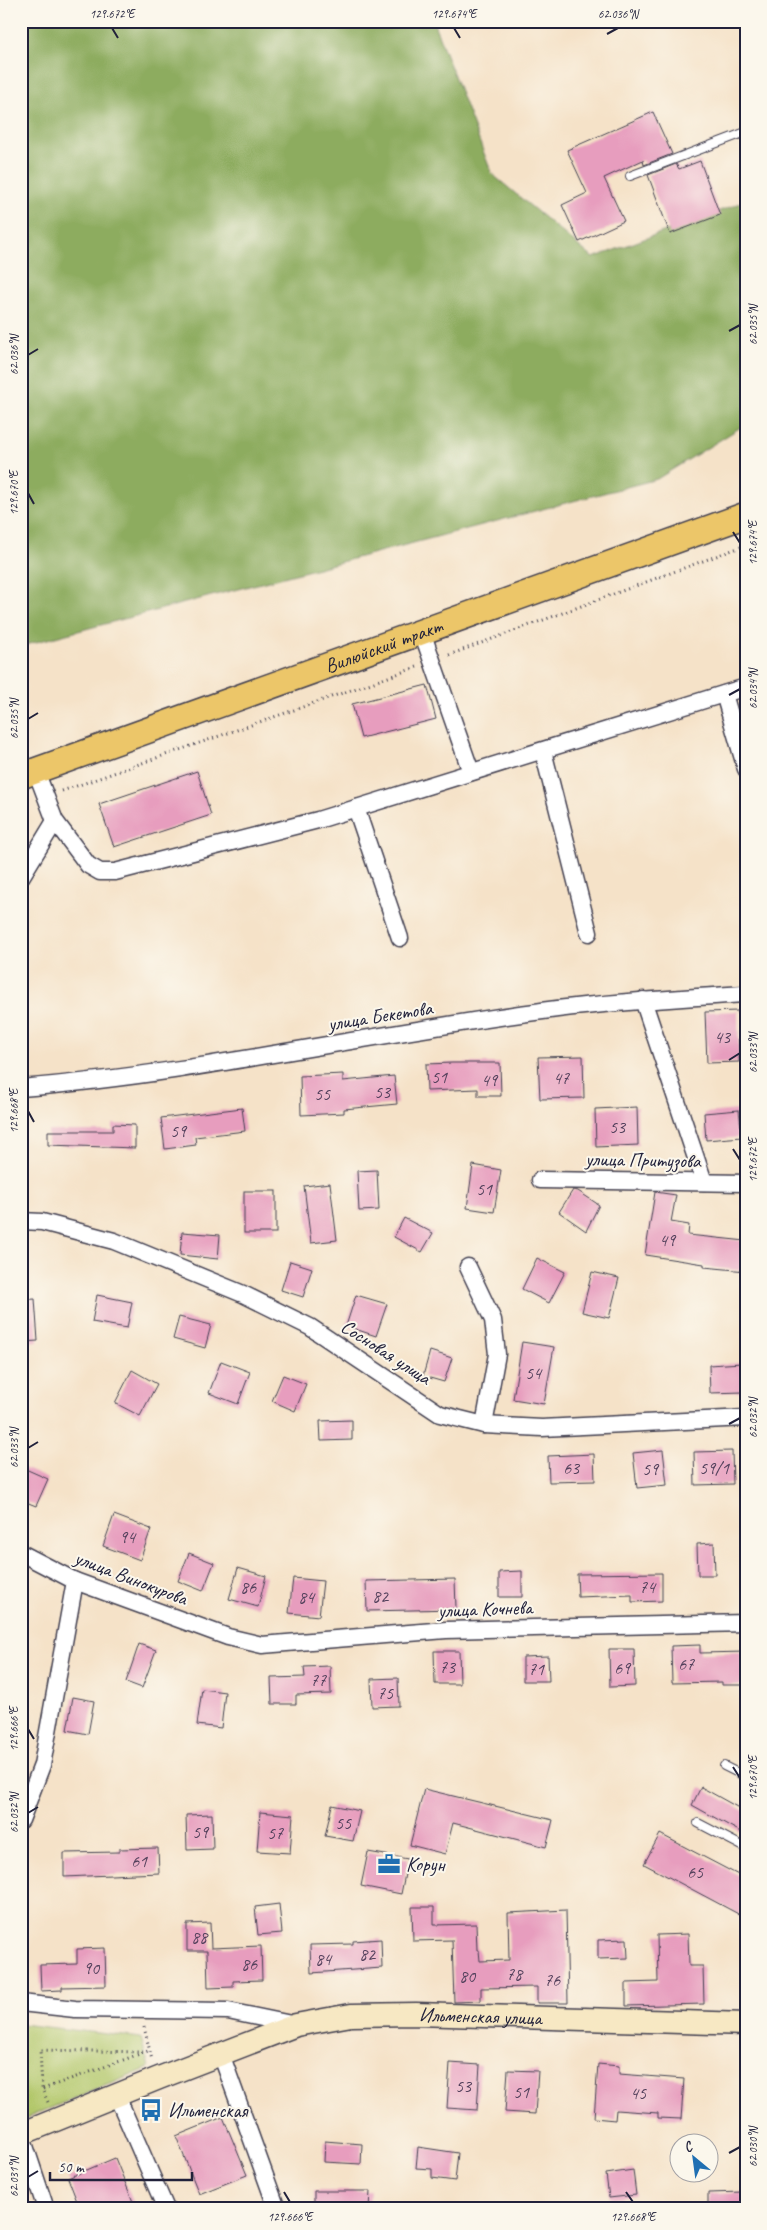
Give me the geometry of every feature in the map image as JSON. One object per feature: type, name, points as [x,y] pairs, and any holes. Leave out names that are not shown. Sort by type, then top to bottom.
[{"type":"main road","name":"Вилюйский тракт","points":[[29,773],[746,515]]},
{"type":"main road","name":"Ильменская улица","points":[[21,2134],[296,2025],[350,2016],[416,2014],[746,2024]]},
{"type":"street","points":[[422,632],[471,772]]},
{"type":"street","points":[[29,773],[46,796],[55,820],[88,865],[100,872],[115,872],[356,808],[746,687]]},
{"type":"street","points":[[724,694],[746,769]]},
{"type":"street","points":[[543,751],[589,933]]},
{"type":"street","points":[[356,808],[400,938]]},
{"type":"street","points":[[21,877],[55,820]]},
{"type":"street","name":"улица Бекетова","points":[[21,1088],[104,1081],[556,1010],[643,1000],[746,994]]},
{"type":"street","points":[[643,1000],[704,1182]]},
{"type":"street","name":"улица Притузова","points":[[540,1180],[746,1182]]},
{"type":"street","name":"Сосновая улица","points":[[21,1221],[42,1222],[114,1241],[243,1294],[310,1328],[440,1414],[484,1425],[542,1428],[746,1418]]},
{"type":"street","points":[[468,1267],[493,1320],[497,1354],[484,1425]]},
{"type":"street","name":"улица Винокурова","points":[[21,1553],[75,1581],[228,1637]]},
{"type":"street","points":[[21,1820],[42,1765],[75,1581]]},
{"type":"street","name":"улица Кочнева","points":[[228,1637],[262,1645],[446,1630],[746,1623]]},
{"type":"street","points":[[21,2003],[76,2009],[228,2011],[296,2025]]},
{"type":"street","points":[[221,2054],[277,2209]]},
{"type":"street","points":[[118,2096],[166,2209]]},
{"type":"street","points":[[21,2134],[46,2209]]},
{"type":"lane","points":[[630,176],[746,132]]},
{"type":"lane","points":[[724,1766],[746,1777]]},
{"type":"lane","points":[[698,1823],[746,1848]]},
{"type":"path","points":[[21,804],[432,662],[746,545]]},
{"type":"path","points":[[140,2010],[146,2052],[159,2078]]},
{"type":"path","points":[[54,2120],[42,2089],[40,2050],[146,2052]]},
{"type":"path","points":[[42,2089],[146,2052]]},
{"type":"green space","points":[[21,21],[433,21],[492,174],[593,258],[746,201],[746,424],[657,479],[21,646]]},
{"type":"green space","points":[[21,2024],[141,2038],[149,2068],[21,2120]]},
{"type":"building","points":[[653,112],[672,154],[644,165],[643,160],[604,178],[624,221],[579,242],[562,205],[587,193],[567,150]]},
{"type":"building","points":[[700,161],[720,215],[670,234],[648,175],[676,164],[679,169]]},
{"type":"building","points":[[427,685],[436,719],[361,738],[352,704]]},
{"type":"building","points":[[197,771],[211,815],[114,847],[99,804]]},
{"type":"building","points":[[738,1011],[739,1062],[707,1063],[705,1012]]},
{"type":"building","points":[[583,1056],[584,1098],[540,1099],[538,1057]]},
{"type":"building","points":[[500,1063],[501,1096],[478,1096],[478,1089],[427,1091],[426,1064]]},
{"type":"building","points":[[343,1074],[343,1081],[394,1076],[397,1104],[344,1109],[344,1113],[301,1115],[300,1076]]},
{"type":"building","points":[[637,1107],[638,1145],[596,1147],[595,1109]]},
{"type":"building","points":[[242,1108],[245,1131],[195,1137],[196,1145],[165,1149],[161,1118]]},
{"type":"building","points":[[739,1110],[742,1137],[706,1140],[704,1113]]},
{"type":"building","points":[[113,1124],[135,1125],[135,1148],[48,1145],[48,1131],[113,1131]]},
{"type":"building","points":[[473,1165],[501,1170],[494,1212],[467,1208]]},
{"type":"building","points":[[377,1170],[379,1210],[359,1211],[357,1171]]},
{"type":"building","points":[[330,1183],[337,1240],[311,1243],[304,1186]]},
{"type":"building","points":[[573,1190],[578,1191],[599,1205],[586,1231],[559,1212]]},
{"type":"building","points":[[244,1191],[276,1191],[276,1233],[244,1233]]},
{"type":"building","points":[[655,1192],[676,1195],[671,1222],[689,1225],[688,1235],[746,1241],[746,1271],[704,1267],[704,1264],[645,1255]]},
{"type":"building","points":[[404,1218],[433,1233],[422,1252],[394,1237]]},
{"type":"building","points":[[182,1232],[220,1235],[218,1259],[180,1255]]},
{"type":"building","points":[[537,1258],[565,1272],[549,1303],[522,1289]]},
{"type":"building","points":[[290,1261],[312,1268],[303,1297],[281,1290]]},
{"type":"building","points":[[592,1272],[619,1278],[609,1318],[582,1312]]},
{"type":"building","points":[[97,1295],[132,1302],[127,1328],[92,1322]]},
{"type":"building","points":[[356,1295],[387,1304],[376,1336],[346,1326]]},
{"type":"building","points":[[35,1299],[38,1341],[21,1342],[21,1300]]},
{"type":"building","points":[[179,1317],[211,1325],[205,1348],[173,1339]]},
{"type":"building","points":[[522,1342],[554,1347],[544,1404],[513,1399]]},
{"type":"building","points":[[430,1351],[452,1358],[444,1382],[423,1376]]},
{"type":"building","points":[[221,1361],[250,1372],[238,1404],[209,1393]]},
{"type":"building","points":[[742,1363],[743,1392],[710,1393],[709,1365]]},
{"type":"building","points":[[132,1370],[157,1384],[140,1416],[115,1403]]},
{"type":"building","points":[[283,1375],[306,1384],[295,1411],[272,1401]]},
{"type":"building","points":[[352,1420],[352,1440],[321,1441],[320,1421]]},
{"type":"building","points":[[663,1450],[667,1485],[637,1488],[633,1453]]},
{"type":"building","points":[[732,1451],[733,1484],[695,1485],[694,1452]]},
{"type":"building","points":[[594,1454],[595,1481],[549,1482],[548,1456]]},
{"type":"building","points":[[21,1467],[48,1479],[36,1506],[21,1500]]},
{"type":"building","points":[[114,1515],[151,1529],[140,1560],[103,1546]]},
{"type":"building","points":[[714,1543],[715,1575],[698,1575],[697,1544]]},
{"type":"building","points":[[189,1553],[214,1563],[203,1591],[178,1581]]},
{"type":"building","points":[[238,1568],[266,1576],[258,1607],[229,1599]]},
{"type":"building","points":[[522,1571],[522,1597],[499,1597],[499,1572]]},
{"type":"building","points":[[662,1573],[662,1601],[632,1602],[632,1595],[578,1597],[577,1574]]},
{"type":"building","points":[[293,1578],[323,1581],[319,1616],[289,1613]]},
{"type":"building","points":[[455,1579],[456,1609],[367,1611],[366,1581]]},
{"type":"building","points":[[139,1644],[156,1650],[142,1688],[126,1682]]},
{"type":"building","points":[[700,1645],[700,1653],[746,1652],[746,1685],[722,1685],[722,1682],[672,1683],[671,1646]]},
{"type":"building","points":[[609,1649],[634,1649],[635,1686],[610,1687]]},
{"type":"building","points":[[434,1651],[459,1651],[460,1684],[435,1684]]},
{"type":"building","points":[[548,1656],[549,1681],[523,1681],[523,1657]]},
{"type":"building","points":[[330,1666],[331,1694],[296,1695],[296,1704],[272,1704],[271,1678],[305,1677],[304,1667]]},
{"type":"building","points":[[398,1678],[399,1706],[372,1707],[371,1679]]},
{"type":"building","points":[[202,1689],[225,1692],[221,1728],[197,1725]]},
{"type":"building","points":[[73,1697],[94,1701],[88,1734],[67,1730]]},
{"type":"building","points":[[701,1787],[746,1812],[746,1835],[692,1805]]},
{"type":"building","points":[[424,1789],[553,1820],[546,1847],[453,1823],[445,1854],[410,1845]]},
{"type":"building","points":[[332,1805],[360,1811],[353,1841],[325,1836]]},
{"type":"building","points":[[260,1812],[293,1815],[290,1853],[257,1851]]},
{"type":"building","points":[[212,1814],[213,1849],[187,1850],[186,1815]]},
{"type":"building","points":[[660,1834],[746,1879],[746,1918],[644,1864]]},
{"type":"building","points":[[158,1848],[159,1873],[64,1877],[64,1853],[119,1852],[119,1849]]},
{"type":"building","points":[[368,1852],[408,1859],[401,1894],[361,1886]]},
{"type":"building","points":[[279,1904],[282,1933],[258,1935],[255,1907]]},
{"type":"building","points":[[412,1907],[434,1907],[434,1925],[476,1924],[477,1950],[479,1950],[480,1961],[509,1960],[508,1913],[566,1910],[568,2003],[537,2003],[537,1987],[481,1988],[481,2001],[454,2002],[452,1940],[413,1941]]},
{"type":"building","points":[[210,1923],[211,1948],[261,1946],[262,1980],[233,1981],[233,1987],[208,1988],[207,1951],[187,1951],[187,1924]]},
{"type":"building","points":[[688,1934],[689,1966],[703,1966],[704,2004],[626,2006],[626,1983],[658,1982],[657,1935]]},
{"type":"building","points":[[381,1939],[382,1968],[311,1973],[310,1945],[353,1944],[353,1941]]},
{"type":"building","points":[[627,1939],[628,1958],[598,1959],[598,1940]]},
{"type":"building","points":[[105,1948],[106,1986],[62,1987],[62,1990],[41,1991],[40,1965],[77,1964],[77,1949]]},
{"type":"building","points":[[450,2063],[480,2065],[477,2110],[447,2108]]},
{"type":"building","points":[[598,2064],[619,2066],[619,2074],[684,2079],[681,2119],[658,2118],[658,2113],[616,2110],[615,2120],[594,2118]]},
{"type":"building","points":[[508,2070],[538,2071],[535,2114],[505,2112]]},
{"type":"building","points":[[223,2117],[247,2175],[199,2194],[176,2136]]},
{"type":"building","points":[[325,2141],[362,2144],[361,2164],[324,2162]]},
{"type":"building","points":[[418,2147],[458,2153],[455,2181],[432,2178],[432,2169],[416,2168]]},
{"type":"building","points":[[115,2158],[136,2209],[80,2209],[68,2178]]},
{"type":"building","points":[[633,2170],[636,2195],[609,2198],[606,2174]]},
{"type":"building","points":[[314,2191],[370,2191],[369,2209],[314,2209]]},
{"type":"building","points":[[743,2192],[743,2209],[708,2209],[708,2193]]},
{"type":"place","name":"Корун","points":[[389,1864]]},
{"type":"place","name":"Ильменская","points":[[151,2110]]}]
